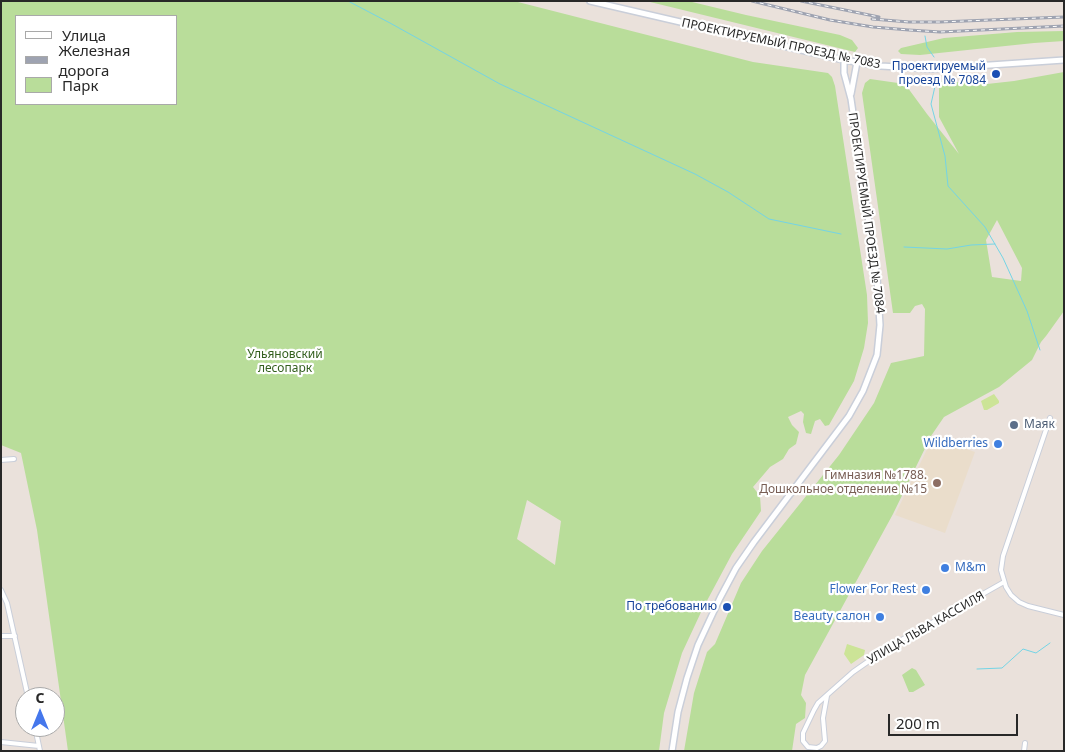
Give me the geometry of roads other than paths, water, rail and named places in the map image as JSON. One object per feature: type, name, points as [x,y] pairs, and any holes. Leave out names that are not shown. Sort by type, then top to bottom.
[{"type":"street","name":"ПРОЕКТИРУЕМЫЙ ПРОЕЗД № 7083","points":[[590,1],[844,60],[907,69],[1064,60]]},
{"type":"street","name":"ПРОЕКТИРУЕМЫЙ ПРОЕЗД № 7084","points":[[672,751],[678,712],[687,678],[698,645],[720,598],[736,568],[754,542],[849,416],[864,391],[877,354],[880,302],[851,99],[844,73],[844,60]]},
{"type":"street","name":"ПРОЕКТИРУЕМЫЙ ПРОЕЗД № 7084","points":[[851,99],[857,62]]},
{"type":"street","points":[[1050,418],[1002,559],[1001,570],[1008,591],[1019,602],[1064,616]]},
{"type":"street","points":[[1,460],[14,459]]},
{"type":"street","name":"УЛИЦА ЛЬВА КАССИЛЯ","points":[[827,696],[823,718],[825,741],[821,746],[813,748],[805,744],[803,733],[814,710],[818,704],[853,672],[877,654],[1004,582]]},
{"type":"street","points":[[1,590],[7,603],[26,687]]},
{"type":"street","points":[[1,636],[15,636]]},
{"type":"street","points":[[1,742],[39,748]]},
{"type":"street","points":[[1024,751],[1025,743]]},
{"type":"waterway","points":[[348,1],[500,84],[695,174],[728,192],[769,219],[841,234]]},
{"type":"waterway","points":[[925,36],[927,47],[934,57]]},
{"type":"waterway","points":[[936,82],[931,104],[945,156],[948,186],[985,227],[1003,258],[1027,311],[1040,350]]},
{"type":"waterway","points":[[904,247],[947,249],[995,244]]},
{"type":"waterway","points":[[977,669],[1002,668],[1023,649],[1036,653],[1050,643]]},
{"type":"railway","points":[[752,1],[830,20],[873,27],[909,30],[940,32],[1064,26]]},
{"type":"railway","points":[[801,1],[879,17]]},
{"type":"railway","points":[[872,19],[940,22],[1064,17]]},
{"type":"place","name":"Проектируемый проезд № 7084","points":[[996,74]]},
{"type":"place","name":"Маяк","points":[[1014,425]]},
{"type":"place","name":"Wildberries","points":[[998,444]]},
{"type":"place","name":"Гимназия №1788. Дошкольное отделение №15","points":[[937,483]]},
{"type":"place","name":"M&m","points":[[945,568]]},
{"type":"place","name":"Flower For Rest","points":[[926,590]]},
{"type":"place","name":"По требованию","points":[[727,607]]},
{"type":"place","name":"Beauty салон","points":[[880,617]]},
{"type":"park label","name":"Ульяновский лесопарк","points":[[285,362]]}]
